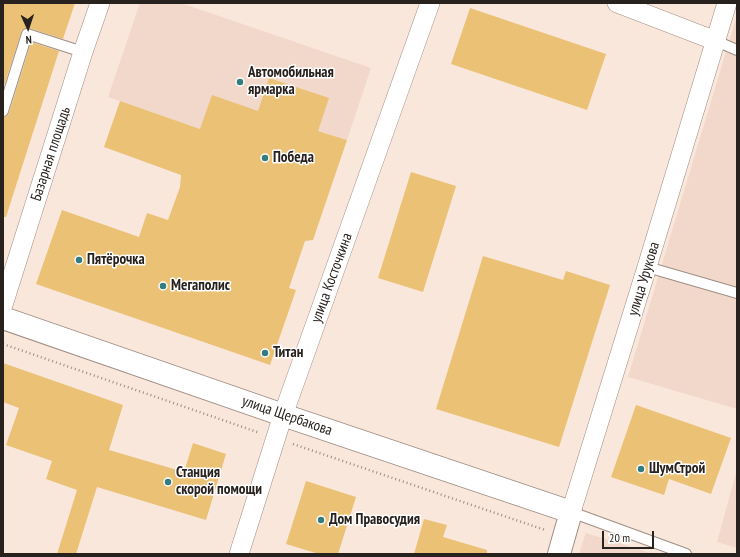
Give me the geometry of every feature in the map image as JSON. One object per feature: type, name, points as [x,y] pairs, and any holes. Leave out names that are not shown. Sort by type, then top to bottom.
[{"type":"street","name":"Базарная площадь","points":[[3,305],[83,52],[100,3]]},
{"type":"street","name":"улица Косточкина","points":[[239,554],[283,415],[430,3]]},
{"type":"street","points":[[617,3],[716,41]]},
{"type":"street","name":"улица Урукова","points":[[559,554],[727,3]]},
{"type":"street","name":"улица Щербакова","points":[[3,318],[283,415],[571,512]]},
{"type":"lane","points":[[3,111],[27,34],[83,52]]},
{"type":"lane","points":[[716,41],[737,50]]},
{"type":"lane","points":[[648,266],[737,293]]},
{"type":"lane","points":[[571,512],[686,554]]},
{"type":"shaded area","name":"Автомобильная ярмарка","points":[[140,3],[181,3],[371,68],[347,140],[318,131],[200,129],[108,97]]},
{"type":"shaded area","points":[[737,15],[737,409],[628,377]]},
{"type":"shaded area","points":[[737,469],[737,548],[717,542]]},
{"type":"shaded area","points":[[586,533],[654,554],[579,554]]},
{"type":"building","points":[[3,3],[75,3],[63,39],[29,28],[22,30],[3,89]]},
{"type":"building","points":[[470,8],[606,54],[587,110],[451,64]]},
{"type":"building","points":[[31,42],[59,51],[6,217],[3,217],[3,117],[7,116],[9,113]]},
{"type":"building","points":[[269,78],[329,98],[318,131],[347,140],[313,240],[305,241],[289,288],[296,290],[270,365],[36,284],[62,210],[139,237],[147,213],[168,220],[180,187],[181,175],[104,147],[120,101],[200,129],[212,95],[258,111]]},
{"type":"building","points":[[411,172],[456,186],[423,292],[378,278]]},
{"type":"building","points":[[483,256],[563,280],[566,271],[610,285],[559,447],[436,409]]},
{"type":"building","points":[[3,363],[123,405],[109,450],[184,472],[193,443],[226,454],[206,520],[97,487],[76,554],[57,554],[77,490],[46,479],[52,461],[6,445],[19,408],[3,402]]},
{"type":"building","points":[[636,405],[731,438],[711,494],[669,479],[664,495],[611,477]]},
{"type":"building","name":"Дом Правосудия","points":[[306,481],[356,497],[338,554],[319,554],[286,544]]},
{"type":"building","points":[[424,519],[447,525],[443,537],[487,550],[487,554],[414,554]]},
{"type":"place","name":"Автомобильная ярмарка","points":[[240,82]]},
{"type":"place","name":"Победа","points":[[265,158]]},
{"type":"place","name":"Пятёрочка","points":[[79,260]]},
{"type":"place","name":"Мегаполис","points":[[163,286]]},
{"type":"place","name":"Титан","points":[[265,353]]},
{"type":"place","name":"ШумСтрой","points":[[641,469]]},
{"type":"place","name":"Станция скорой помощи","points":[[168,482]]},
{"type":"place","name":"Дом Правосудия","points":[[321,520]]}]
